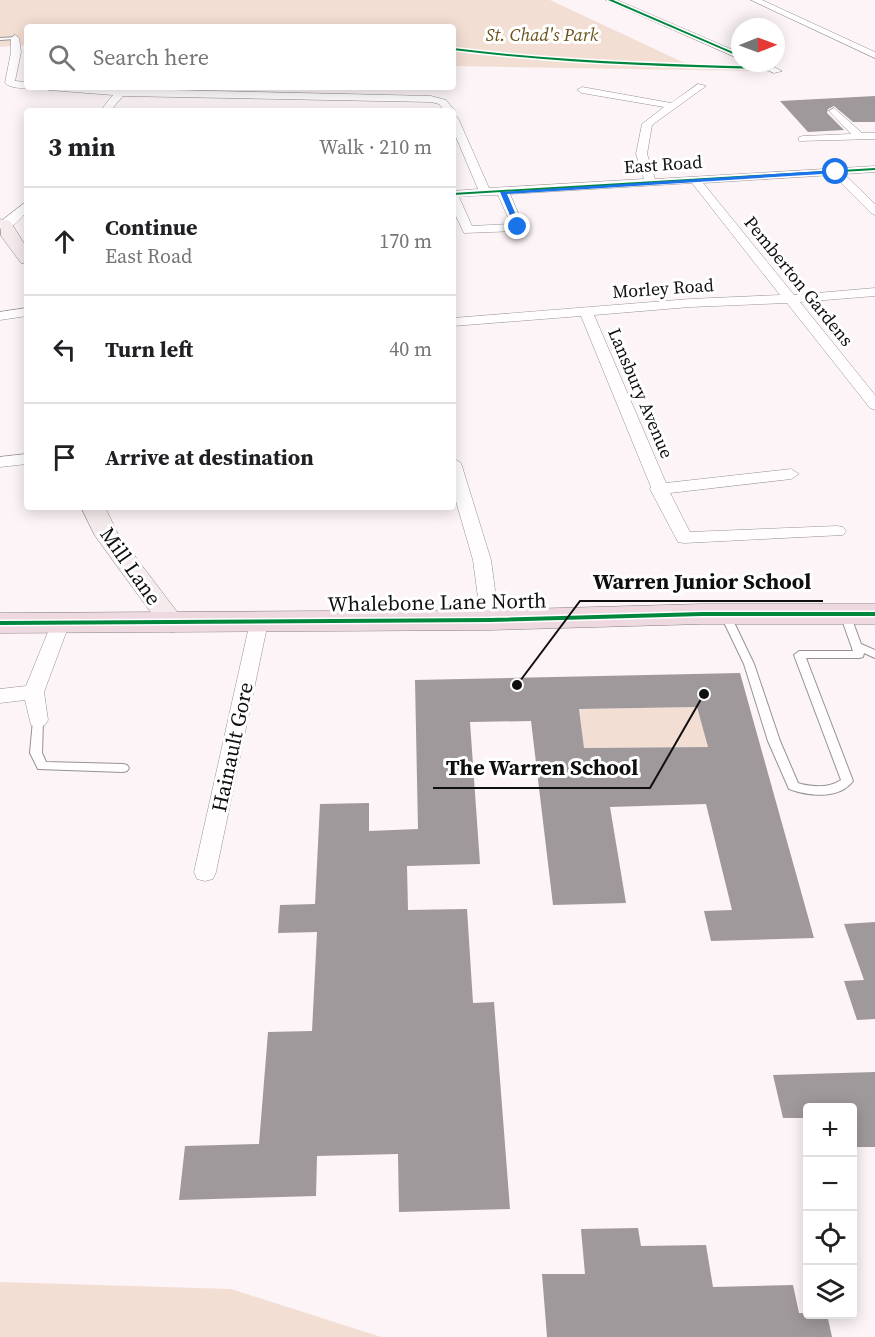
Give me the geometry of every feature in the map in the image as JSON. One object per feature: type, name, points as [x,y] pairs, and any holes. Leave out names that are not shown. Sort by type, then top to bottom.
[{"type":"main road","name":"Whalebone Lane North","points":[[0,623],[490,620],[730,625],[845,614],[875,614]]},
{"type":"street","points":[[610,0],[731,52]]},
{"type":"street","points":[[755,0],[875,55]]},
{"type":"street","points":[[15,38],[14,63],[5,84],[24,85]]},
{"type":"street","points":[[0,64],[14,63]]},
{"type":"street","points":[[651,183],[640,152],[647,124],[701,86]]},
{"type":"street","points":[[84,90],[120,93],[195,91],[441,100],[449,108]]},
{"type":"street","points":[[582,90],[673,106]]},
{"type":"street","points":[[108,108],[120,93]]},
{"type":"street","points":[[834,111],[860,136]]},
{"type":"street","points":[[456,125],[485,193]]},
{"type":"street","points":[[803,139],[875,136]]},
{"type":"street","name":"East Road","points":[[456,196],[875,170]]},
{"type":"street","points":[[836,172],[875,211]]},
{"type":"street","name":"Pemberton Gardens","points":[[695,180],[875,405]]},
{"type":"street","points":[[456,203],[468,230],[518,227],[503,192]]},
{"type":"street","points":[[2,224],[15,218],[24,208]]},
{"type":"street","points":[[2,224],[24,222]]},
{"type":"street","points":[[2,224],[24,255]]},
{"type":"street","name":"Morley Road","points":[[456,322],[690,303],[790,299],[875,292]]},
{"type":"street","points":[[0,316],[24,312]]},
{"type":"street","name":"Lansbury Avenue","points":[[586,312],[621,393],[658,489],[684,538],[837,531]]},
{"type":"street","points":[[0,462],[24,459]]},
{"type":"street","points":[[456,473],[482,560],[490,620]]},
{"type":"street","name":"Lansbury Avenue","points":[[658,489],[791,474]]},
{"type":"street","name":"Mill Lane","points":[[94,510],[107,536],[172,623]]},
{"type":"street","points":[[38,720],[34,692],[61,622]]},
{"type":"street","name":"Hainault Gore","points":[[206,872],[259,622]]},
{"type":"street","points":[[0,696],[34,692]]},
{"type":"lane","points":[[0,39],[15,38]]},
{"type":"lane","points":[[730,625],[749,664],[774,741],[793,786],[801,790],[840,787],[847,781],[799,656],[860,654],[845,614]]},
{"type":"lane","points":[[856,646],[875,654]]},
{"type":"lane","points":[[38,720],[36,753],[42,766],[123,768]]},
{"type":"green space","name":"St. Chad's Park","points":[[0,0],[550,0],[693,67],[731,68],[731,71],[456,66],[456,24],[24,24],[24,45],[0,47]]},
{"type":"green space","points":[[697,707],[708,747],[584,748],[579,709]]},
{"type":"green space","points":[[0,1282],[231,1289],[381,1337],[0,1337]]},
{"type":"building","points":[[875,96],[875,122],[853,122],[834,106],[828,109],[827,113],[844,130],[808,132],[780,101]]},
{"type":"building","points":[[740,673],[814,938],[711,941],[704,911],[732,910],[706,804],[610,807],[626,903],[553,905],[531,721],[470,722],[480,864],[407,866],[408,910],[467,909],[473,1003],[494,1002],[510,1209],[399,1212],[398,1154],[317,1156],[316,1196],[179,1200],[185,1146],[259,1144],[268,1032],[312,1031],[317,932],[278,933],[280,905],[315,904],[320,804],[369,803],[369,831],[418,829],[415,680]],"holes":[[[697,707],[708,747],[584,748],[579,709]]]},
{"type":"building","points":[[875,922],[875,1019],[857,1020],[844,981],[864,980],[844,924]]},
{"type":"building","points":[[875,1072],[875,1147],[857,1147],[857,1103],[803,1103],[803,1118],[783,1118],[773,1075]]},
{"type":"building","points":[[638,1228],[641,1246],[706,1245],[713,1287],[793,1285],[799,1313],[803,1313],[803,1319],[828,1319],[832,1337],[547,1337],[542,1274],[585,1274],[581,1229]]},
{"type":"cycle path","points":[[610,0],[731,52]]},
{"type":"cycle path","points":[[456,49],[508,56],[644,65],[731,67]]},
{"type":"cycle path","points":[[456,194],[875,169]]},
{"type":"cycle path","points":[[0,623],[490,620],[702,614],[875,614]]},
{"type":"place","name":"Warren Junior School","points":[[517,685]]},
{"type":"place","name":"The Warren School","points":[[704,694]]},
{"type":"route","points":[[518,227],[503,192],[836,172]]}]
